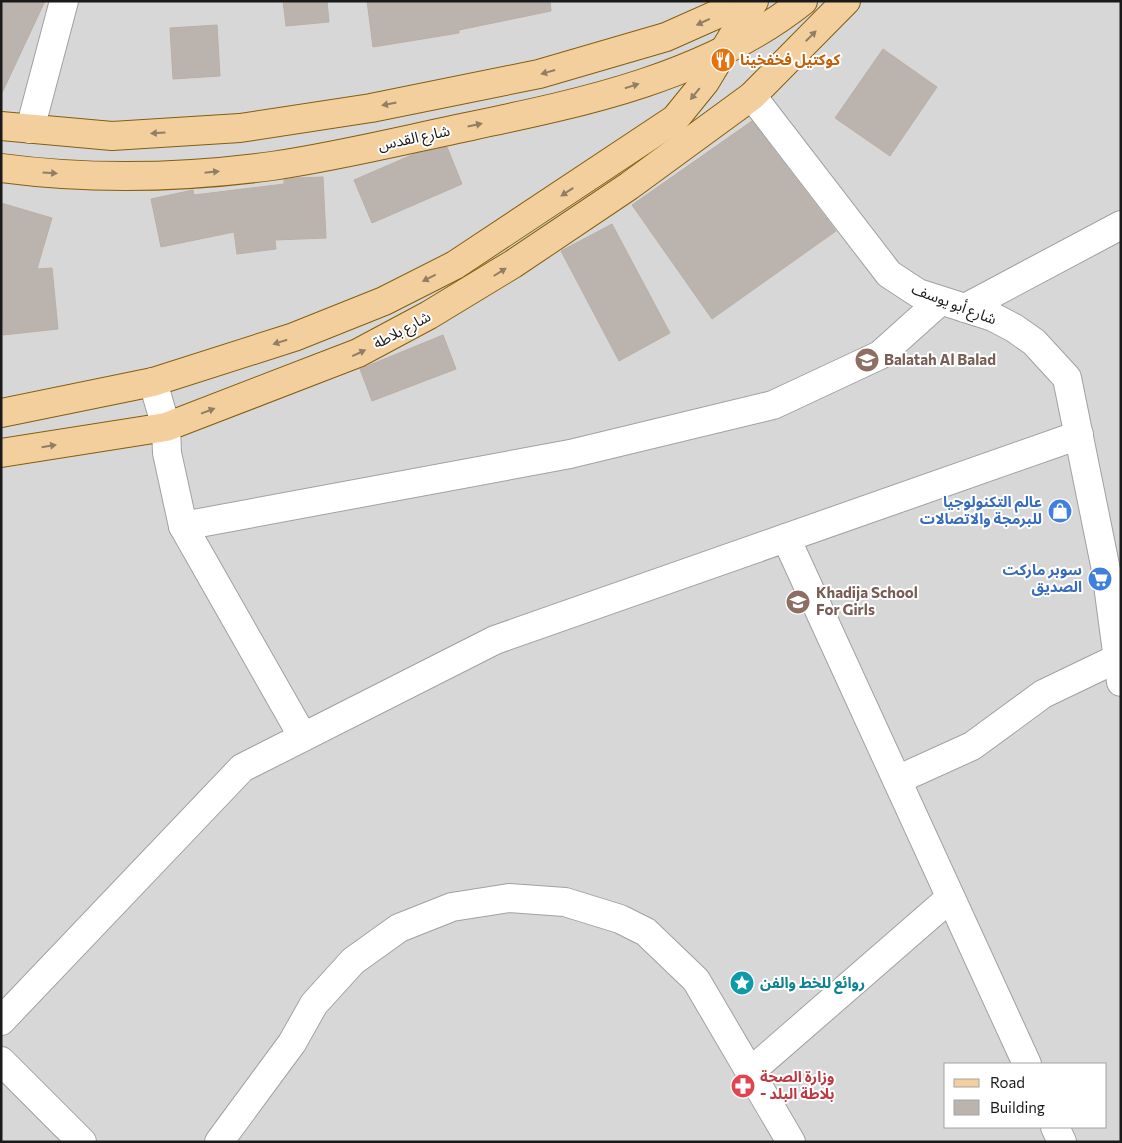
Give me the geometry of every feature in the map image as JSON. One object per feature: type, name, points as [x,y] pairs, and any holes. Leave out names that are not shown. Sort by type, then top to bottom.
[{"type":"main road","points":[[1,126],[112,136],[240,128],[371,108],[539,74],[666,37],[747,1]]},
{"type":"main road","points":[[1,413],[153,382],[294,337],[384,300],[455,265],[675,119],[705,82],[754,1]]},
{"type":"main road","name":"شارع القدس","points":[[1,168],[110,177],[189,174],[273,166],[559,108],[653,79],[726,46],[803,1]]},
{"type":"main road","name":"شارع بلاطة","points":[[1,453],[166,427],[358,353],[429,315],[514,264],[629,186],[752,96],[846,1]]},
{"type":"street","points":[[30,129],[64,1]]},
{"type":"street","name":"شارع أبو يوسف","points":[[752,96],[890,274],[918,294],[993,317],[1014,328],[1051,358],[1067,378],[1106,570],[1119,670]]},
{"type":"street","points":[[183,526],[570,454],[773,404],[880,355],[952,305],[1121,225]]},
{"type":"street","points":[[153,382],[166,427],[167,453],[183,526],[304,737]]},
{"type":"street","points":[[1,1021],[242,768],[495,640],[1079,436]]},
{"type":"street","points":[[786,538],[1027,1063]]},
{"type":"street","points":[[897,780],[972,746],[1043,694],[1119,670]]},
{"type":"street","points":[[219,1142],[292,1043],[314,1004],[352,961],[399,928],[452,907],[509,898],[565,902],[620,919],[646,932],[696,980],[791,1142]]},
{"type":"street","points":[[750,1072],[950,898]]},
{"type":"street","points":[[1,1061],[82,1142]]},
{"type":"street","points":[[1055,1128],[1062,1142]]},
{"type":"shaded area","points":[[1,1],[1121,1],[1121,1142],[1,1142]]},
{"type":"building","points":[[1,1],[45,1],[1,95]]},
{"type":"building","points":[[283,1],[327,1],[329,22],[286,26]]},
{"type":"building","points":[[367,1],[550,1],[551,11],[459,30],[459,33],[373,47]]},
{"type":"building","points":[[217,25],[220,76],[173,79],[170,28]]},
{"type":"building","points":[[883,49],[937,87],[890,156],[835,118]]},
{"type":"building","points":[[752,121],[836,231],[712,319],[632,205]]},
{"type":"building","points":[[447,147],[462,184],[372,223],[354,180],[414,154]]},
{"type":"building","points":[[323,177],[326,238],[275,240],[276,249],[237,254],[234,232],[161,247],[151,199],[193,190],[194,195],[284,184],[284,180],[297,178]]},
{"type":"building","points":[[1,203],[52,218],[37,269],[52,268],[58,329],[3,335]]},
{"type":"building","points":[[612,224],[670,333],[619,361],[561,251]]},
{"type":"building","points":[[443,335],[456,369],[372,401],[360,369]]},
{"type":"place","name":"كوكتيل فخفخينا","points":[[723,60]]},
{"type":"place","name":"Balatah Al Balad","points":[[867,360]]},
{"type":"place","name":"عالم التكنولوجيا للبرمجة والاتصالات","points":[[1060,511]]},
{"type":"place","name":"سوبر ماركت الصديق","points":[[1100,579]]},
{"type":"place","name":"Khadija School For Girls","points":[[798,602]]},
{"type":"place","name":"روائع للخط والفن","points":[[742,983]]},
{"type":"place","name":"وزارة الصحة - بلاطة البلد","points":[[743,1086]]}]
